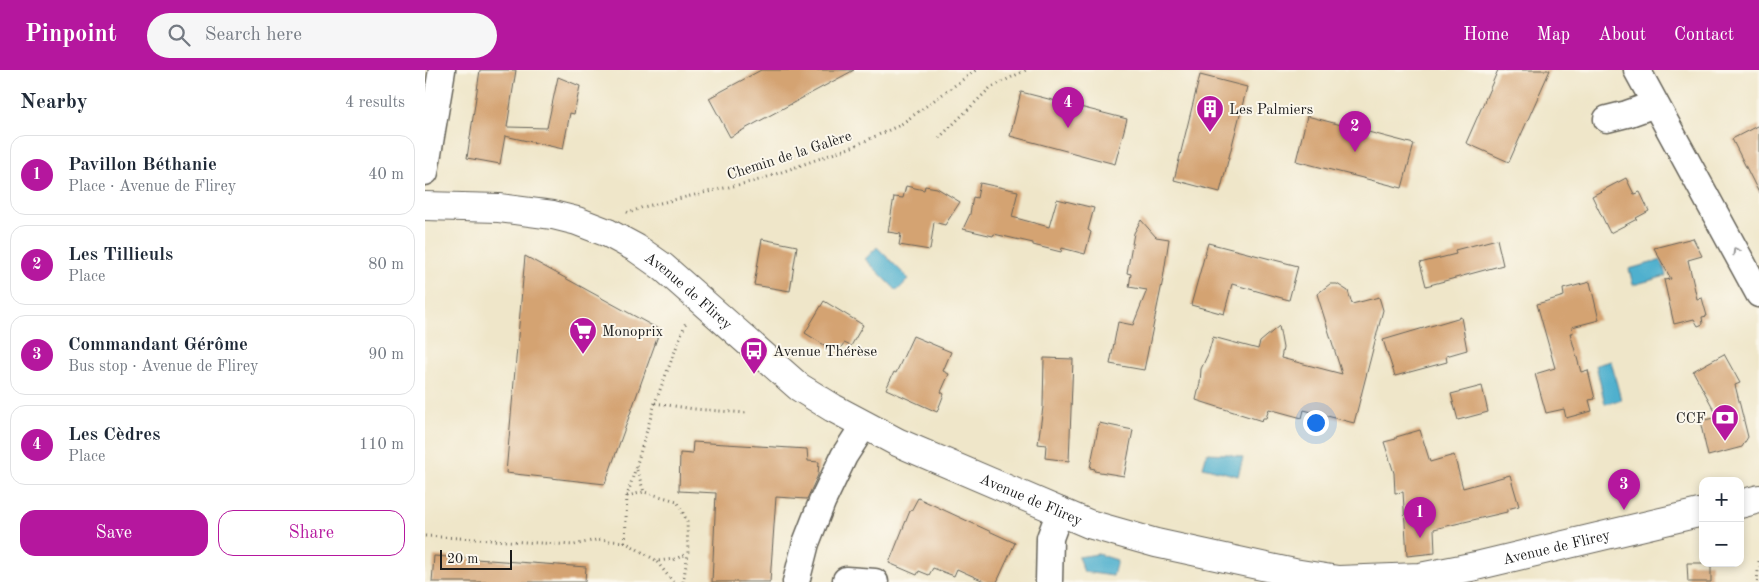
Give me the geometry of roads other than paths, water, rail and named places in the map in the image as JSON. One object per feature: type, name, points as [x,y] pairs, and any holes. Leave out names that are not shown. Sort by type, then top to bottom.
[{"type":"main road","name":"Avenue de Flirey","points":[[425,206],[499,208],[553,215],[577,221],[608,233],[657,262],[799,386],[833,408],[897,442],[1089,524],[1156,543],[1265,567],[1339,580],[1381,581],[1420,578],[1699,513]]},
{"type":"main road","points":[[1744,503],[1759,499]]},
{"type":"street","points":[[425,172],[441,70]]},
{"type":"street","points":[[1637,70],[1759,294]]},
{"type":"street","points":[[1607,119],[1655,104]]},
{"type":"street","points":[[796,582],[806,543],[822,502],[844,456],[864,425]]},
{"type":"street","points":[[1049,582],[1050,538],[1060,511]]},
{"type":"street","points":[[846,580],[875,582]]},
{"type":"water","points":[[877,247],[909,279],[897,291],[865,259]]},
{"type":"water","points":[[1662,260],[1666,276],[1633,285],[1629,269]]},
{"type":"water","points":[[1611,361],[1621,400],[1605,404],[1596,365]]},
{"type":"water","points":[[1207,453],[1229,454],[1243,458],[1238,476],[1203,467]]},
{"type":"water","points":[[1098,554],[1117,560],[1113,576],[1084,572],[1078,557]]},
{"type":"place","name":"Les Cèdres","points":[[1068,128]]},
{"type":"place","name":"Les Palmiers","points":[[1210,133]]},
{"type":"place","name":"Les Tillieuls","points":[[1355,152]]},
{"type":"place","name":"Monoprix","points":[[583,355]]},
{"type":"place","name":"Avenue Thérèse","points":[[754,375]]},
{"type":"place","name":"CCF","points":[[1725,442]]},
{"type":"place","name":"Commandant Gérôme","points":[[1624,510]]},
{"type":"place","name":"Pavillon Béthanie","points":[[1420,538]]}]
